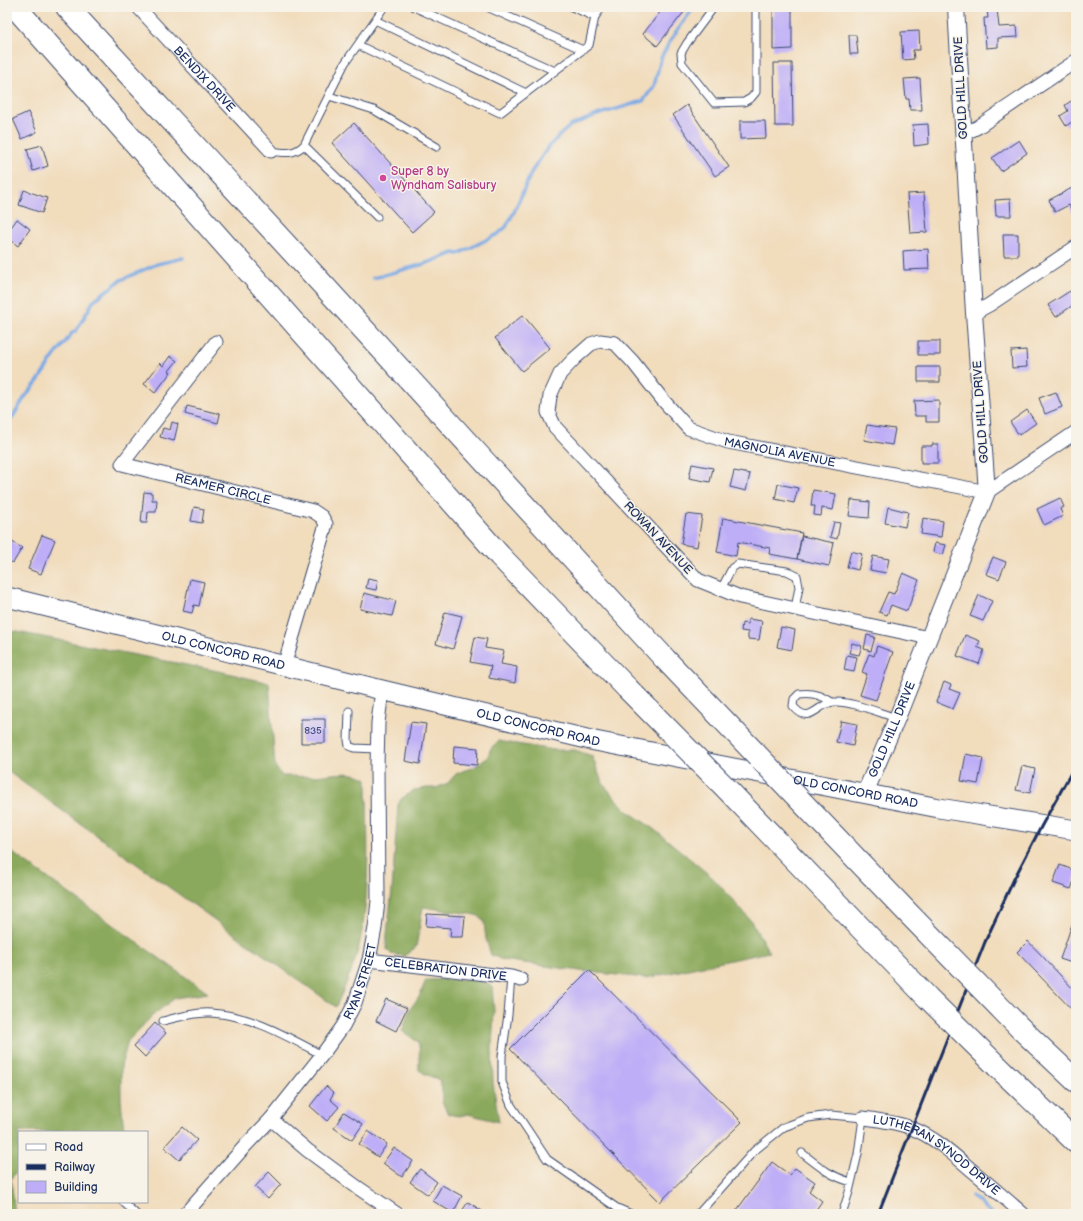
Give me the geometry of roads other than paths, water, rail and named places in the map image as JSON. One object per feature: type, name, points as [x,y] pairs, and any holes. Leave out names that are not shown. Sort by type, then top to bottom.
[{"type":"highway","points":[[14,7],[500,556],[928,998],[1076,1142]]},
{"type":"highway","points":[[67,7],[665,660],[908,914],[1020,1028],[1076,1081]]},
{"type":"main road","name":"OLD CONCORD ROAD","points":[[7,597],[382,690],[595,740],[939,808],[1076,830]]},
{"type":"street","name":"BENDIX DRIVE","points":[[138,7],[271,151]]},
{"type":"street","name":"GOLD HILL DRIVE","points":[[865,793],[897,718],[987,492],[974,313],[956,7]]},
{"type":"street","points":[[964,134],[978,127],[1076,61]]},
{"type":"street","points":[[974,313],[989,305],[1076,247]]},
{"type":"street","name":"REAMER CIRCLE","points":[[216,342],[122,464],[313,511],[322,517],[326,524],[284,666]]},
{"type":"street","name":"ROWAN AVENUE","points":[[611,343],[600,342],[591,344],[560,374],[550,396],[548,412],[555,427],[698,580],[740,597],[929,638]]},
{"type":"street","name":"MAGNOLIA AVENUE","points":[[611,343],[615,343],[633,362],[662,399],[688,428],[728,442],[987,492]]},
{"type":"street","points":[[987,492],[1076,432]]},
{"type":"street","name":"RYAN STREET","points":[[185,1214],[271,1119],[343,1026],[355,1002],[369,960],[378,901],[377,749],[382,690]]},
{"type":"street","name":"CELEBRATION DRIVE","points":[[369,960],[516,978]]},
{"type":"street","name":"LUTHERAN SYNOD DRIVE","points":[[863,1118],[885,1120],[896,1123],[912,1128],[928,1136],[956,1156],[1023,1214]]},
{"type":"street","points":[[271,1119],[306,1150],[396,1214]]},
{"type":"lane","points":[[271,151],[291,153],[299,150],[304,145],[345,63],[384,7]]},
{"type":"lane","points":[[414,7],[555,71]]},
{"type":"lane","points":[[487,7],[583,50]]},
{"type":"lane","points":[[572,7],[595,17]]},
{"type":"lane","points":[[358,45],[500,113],[588,45],[595,17],[602,7]]},
{"type":"lane","points":[[714,7],[681,53],[682,63],[714,103],[744,102],[751,98],[756,92],[756,7]]},
{"type":"lane","points":[[375,20],[526,93]]},
{"type":"lane","points":[[329,96],[374,110],[438,147]]},
{"type":"lane","points":[[304,145],[377,217]]},
{"type":"lane","points":[[721,589],[732,568],[738,564],[786,571],[798,576],[799,587],[795,609]]},
{"type":"lane","points":[[832,702],[814,713],[805,715],[798,712],[793,706],[794,699],[799,694],[817,694],[832,702],[850,703],[897,718]]},
{"type":"lane","points":[[349,711],[349,746],[354,748],[377,749]]},
{"type":"lane","points":[[516,978],[508,1015],[502,1056],[502,1082],[511,1105],[547,1159],[616,1208],[631,1214]]},
{"type":"lane","points":[[163,1021],[191,1015],[210,1013],[228,1015],[266,1027],[287,1036],[322,1055]]},
{"type":"lane","points":[[696,1214],[699,1213],[754,1151],[784,1127],[808,1118],[831,1115],[863,1118],[858,1154],[842,1214]]},
{"type":"lane","points":[[802,1154],[832,1176],[851,1182]]},
{"type":"lane","points":[[124,1203],[136,1214]]},
{"type":"waterway","points":[[373,278],[424,264],[454,253],[458,254],[498,234],[506,227],[532,171],[549,146],[561,134],[570,126],[597,115],[643,101],[654,86],[661,58],[670,41],[694,7]]},
{"type":"waterway","points":[[7,426],[25,397],[38,381],[53,358],[73,332],[76,331],[94,300],[121,280],[157,264],[183,258]]},
{"type":"waterway","points":[[972,1196],[992,1214]]},
{"type":"railway","points":[[878,1214],[985,942],[1014,879],[1076,764]]},
{"type":"place","name":"Super 8 by Wyndham Salisbury","points":[[383,178]]}]
